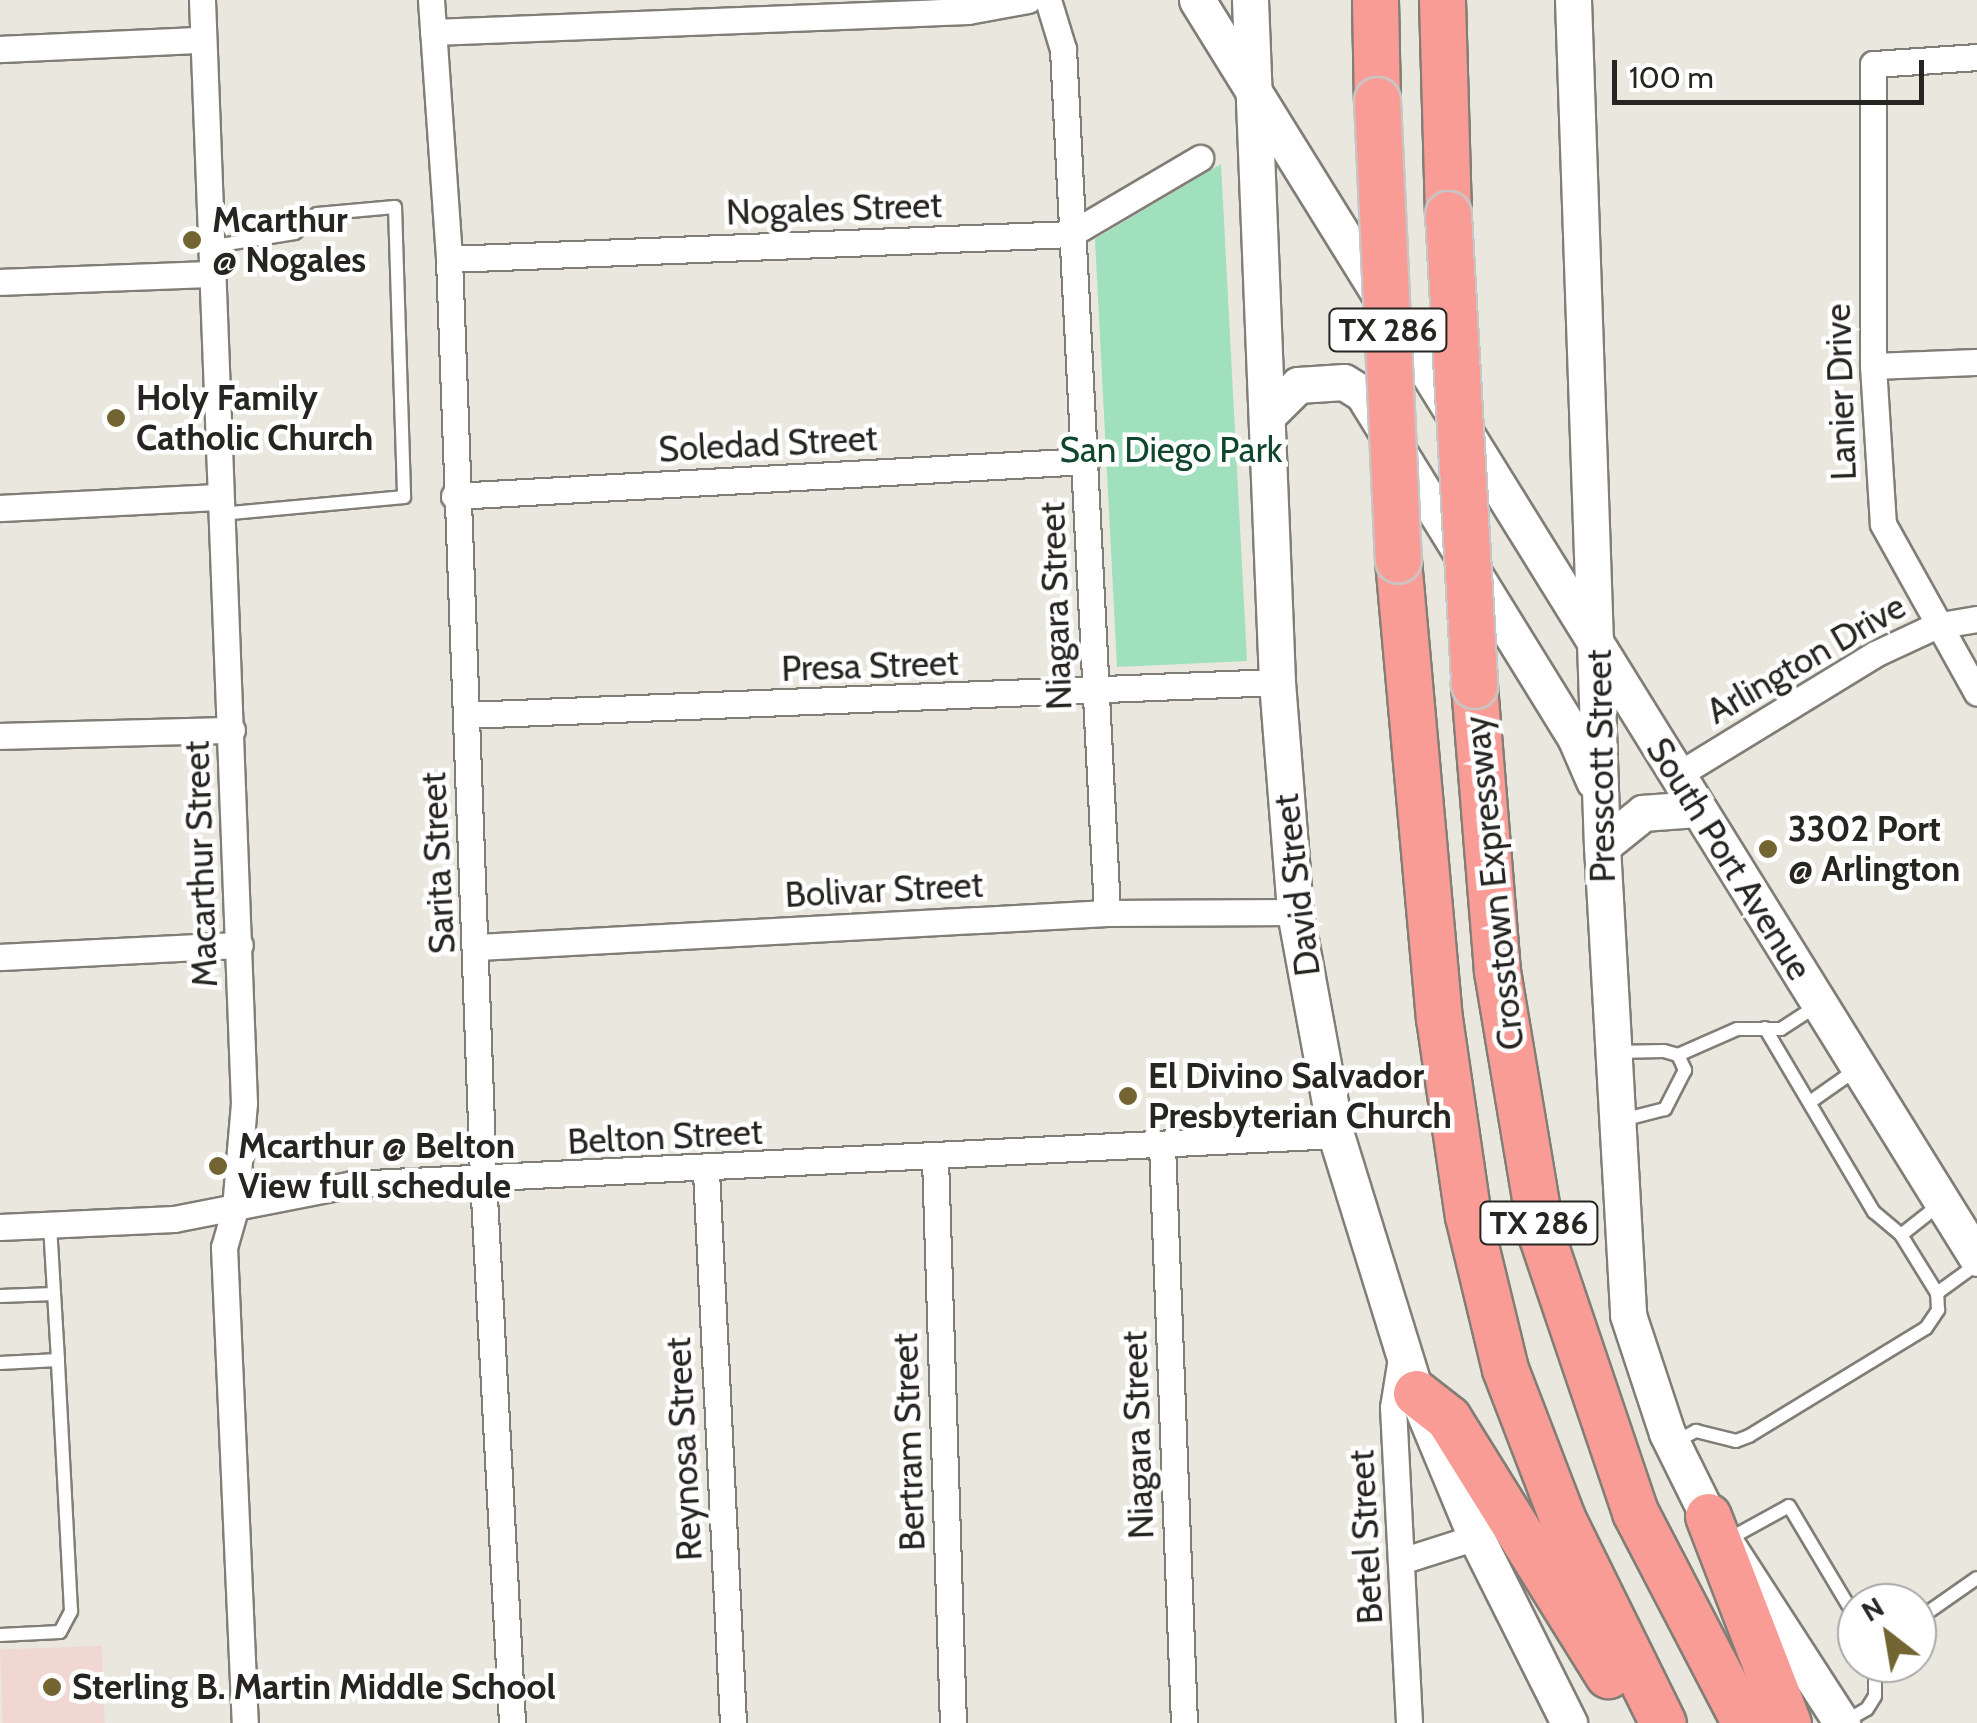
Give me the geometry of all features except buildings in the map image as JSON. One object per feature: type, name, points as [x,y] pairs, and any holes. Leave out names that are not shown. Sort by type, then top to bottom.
[{"type":"highway","name":"Crosstown Expressway","points":[[1376,0],[1398,560],[1439,1018],[1468,1216],[1505,1369],[1537,1453],[1633,1671],[1663,1723]]},
{"type":"highway","name":"Crosstown Expressway","points":[[1442,0],[1448,214],[1474,686],[1497,971],[1541,1234],[1635,1512],[1745,1723]]},
{"type":"highway","points":[[1416,1393],[1448,1418],[1643,1723]]},
{"type":"highway","points":[[1718,1535],[1788,1723]]},
{"type":"main road","name":"South Port Avenue","points":[[1197,0],[1977,1261]]},
{"type":"main road","name":"David Street","points":[[1250,0],[1277,682],[1294,912],[1336,1135],[1416,1393],[1476,1537],[1569,1723]]},
{"type":"main road","name":"Presscott Street","points":[[1574,0],[1598,643],[1600,801],[1614,1120],[1628,1315],[1672,1444],[1718,1535]]},
{"type":"main road","points":[[1268,414],[1298,385],[1344,382],[1363,394],[1575,737],[1600,801]]},
{"type":"main road","points":[[1602,846],[1628,820],[1696,809]]},
{"type":"main road","points":[[1718,1535],[1842,1723]]},
{"type":"street","name":"Macarthur Street","points":[[202,0],[208,247],[232,730],[244,1102],[235,1209],[224,1246],[245,1723]]},
{"type":"street","name":"Sarita Street","points":[[431,0],[450,259],[454,496],[478,946],[483,1178],[512,1723]]},
{"type":"street","points":[[433,32],[968,11],[1028,0]]},
{"type":"street","name":"Niagara Street","points":[[1048,0],[1063,49],[1106,913]]},
{"type":"street","points":[[0,49],[202,40]]},
{"type":"street","name":"Lanier Drive","points":[[1977,57],[1873,64],[1873,366],[1883,524],[1934,626],[1977,693]]},
{"type":"street","name":"Nogales Street","points":[[450,259],[1071,234],[1200,158]]},
{"type":"street","points":[[0,282],[210,274]]},
{"type":"street","points":[[1873,366],[1977,362]]},
{"type":"street","name":"Soledad Street","points":[[454,496],[1086,462]]},
{"type":"street","points":[[0,508],[220,506]]},
{"type":"street","name":"Arlington Drive","points":[[1676,776],[1875,654],[1934,626],[1977,619]]},
{"type":"street","name":"Presa Street","points":[[466,715],[1093,694],[1277,682]]},
{"type":"street","points":[[0,736],[232,730]]},
{"type":"street","name":"Bolivar Street","points":[[478,946],[1106,913],[1294,912]]},
{"type":"street","points":[[0,957],[240,945]]},
{"type":"street","name":"Belton Street","points":[[0,1226],[235,1209],[352,1184],[706,1171],[1336,1135]]},
{"type":"street","name":"Niagara Street","points":[[1162,1145],[1184,1723]]},
{"type":"street","name":"Bertram Street","points":[[935,1158],[953,1723]]},
{"type":"street","name":"Reynosa Street","points":[[706,1171],[733,1723]]},
{"type":"street","name":"Betel Street","points":[[1402,1349],[1393,1407],[1404,1560],[1409,1723]]},
{"type":"street","points":[[1404,1560],[1476,1537]]},
{"type":"lane","points":[[208,247],[296,233],[317,214],[396,207],[404,498],[220,506]]},
{"type":"lane","points":[[1611,1052],[1678,1055],[1738,1029],[1782,1029],[1819,1004]]},
{"type":"lane","points":[[1672,1444],[1696,1432],[1736,1441],[1749,1436],[1926,1328],[1938,1310],[1938,1293],[1900,1235],[1874,1212],[1766,1028]]},
{"type":"lane","points":[[1614,1120],[1665,1108],[1685,1070],[1678,1055]]},
{"type":"lane","points":[[1810,1102],[1859,1068]]},
{"type":"lane","points":[[1900,1235],[1942,1202]]},
{"type":"lane","points":[[0,1635],[60,1632],[71,1611],[50,1224]]},
{"type":"lane","points":[[1938,1293],[1977,1261]]},
{"type":"lane","points":[[0,1296],[54,1294]]},
{"type":"lane","points":[[0,1363],[58,1360]]},
{"type":"lane","points":[[1718,1535],[1789,1506],[1837,1586]]},
{"type":"lane","points":[[1937,1606],[1977,1578]]},
{"type":"lane","points":[[1842,1723],[1867,1709],[1875,1696],[1875,1683]]},
{"type":"shaded area","name":"Sterling B. Martin Middle School","points":[[102,1646],[105,1723],[3,1723],[0,1650]]},
{"type":"green space","name":"San Diego Park","points":[[1221,164],[1247,661],[1117,667],[1095,239]]},
{"type":"place","name":"Mcarthur @ Nogales","points":[[192,240]]},
{"type":"place","name":"Holy Family Catholic Church","points":[[116,418]]},
{"type":"place","name":"3302 Port @ Arlington","points":[[1768,849]]},
{"type":"place","name":"El Divino Salvador Presbyterian Church","points":[[1128,1096]]},
{"type":"place","name":"Mcarthur @ Belton View full schedule","points":[[218,1166]]},
{"type":"place","name":"Sterling B. Martin Middle School","points":[[52,1687]]}]
